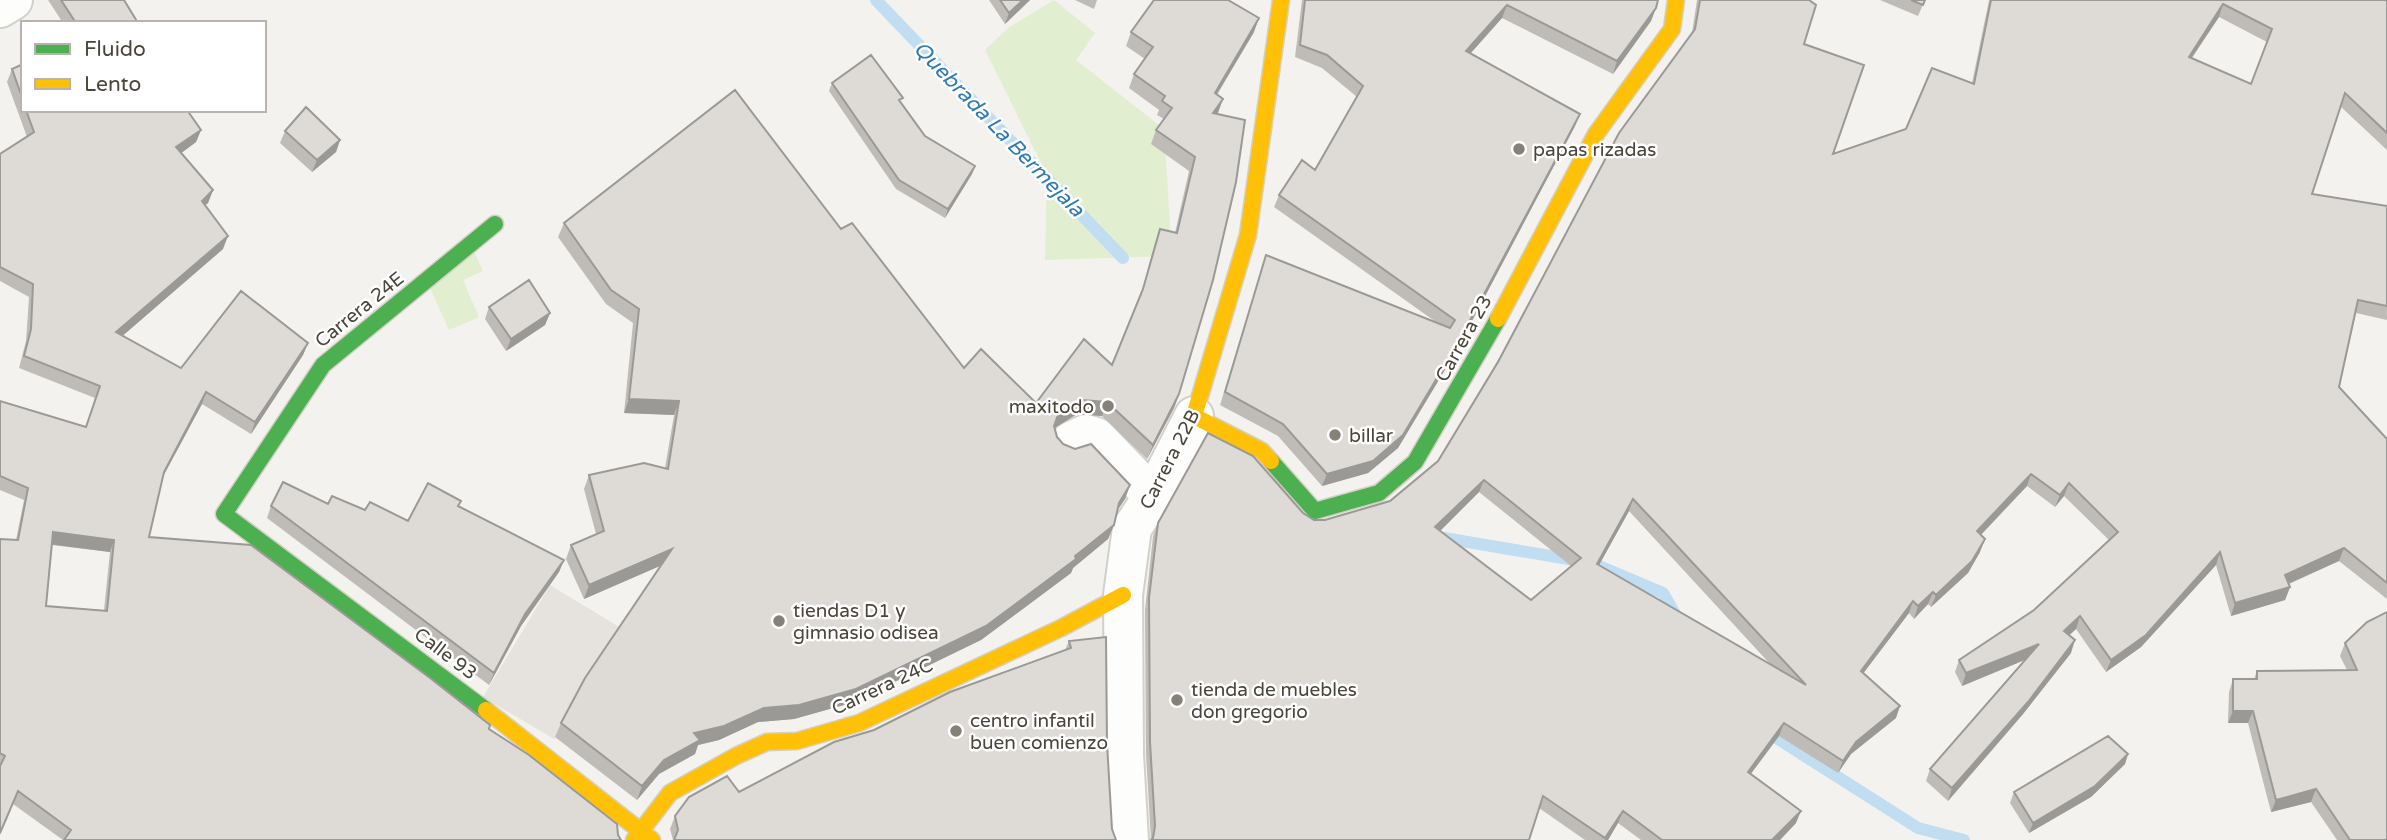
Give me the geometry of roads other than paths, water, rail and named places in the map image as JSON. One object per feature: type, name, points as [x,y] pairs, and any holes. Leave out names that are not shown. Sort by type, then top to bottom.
[{"type":"street","points":[[0,8],[13,0]]},
{"type":"street","name":"Carrera 22B","points":[[1129,840],[1124,755],[1123,595],[1132,528],[1153,496],[1194,416],[1248,235],[1281,0]]},
{"type":"street","name":"Carrera 23","points":[[1194,416],[1262,451],[1314,511],[1379,493],[1397,478],[1415,462],[1474,364],[1596,134],[1672,29],[1676,0]]},
{"type":"street","name":"Carrera 24E","points":[[224,514],[323,365],[495,224]]},
{"type":"street","points":[[1071,441],[1086,434],[1096,437],[1153,496]]},
{"type":"street","name":"Calle 93","points":[[224,514],[439,673],[642,837]]},
{"type":"street","name":"Carrera 24C","points":[[642,837],[670,793],[736,756],[767,742],[797,741],[859,723],[898,702],[1061,628],[1123,595]]},
{"type":"waterway","name":"Quebrada La Bermejala","points":[[876,0],[1123,258]]},
{"type":"waterway","name":"Quebrada La Bermejala","points":[[1438,537],[1592,563],[1663,593],[1679,621]]},
{"type":"waterway","name":"Quebrada La Bermejala","points":[[1764,730],[1918,828],[1964,840]]},
{"type":"place","name":"papas rizadas","points":[[1519,149]]},
{"type":"place","name":"maxitodo","points":[[1108,406]]},
{"type":"place","name":"billar","points":[[1335,435]]},
{"type":"place","name":"tiendas D1 y gimnasio odisea","points":[[779,621]]},
{"type":"place","name":"tienda de muebles don gregorio","points":[[1177,700]]},
{"type":"place","name":"centro infantil buen comienzo","points":[[956,731]]}]
